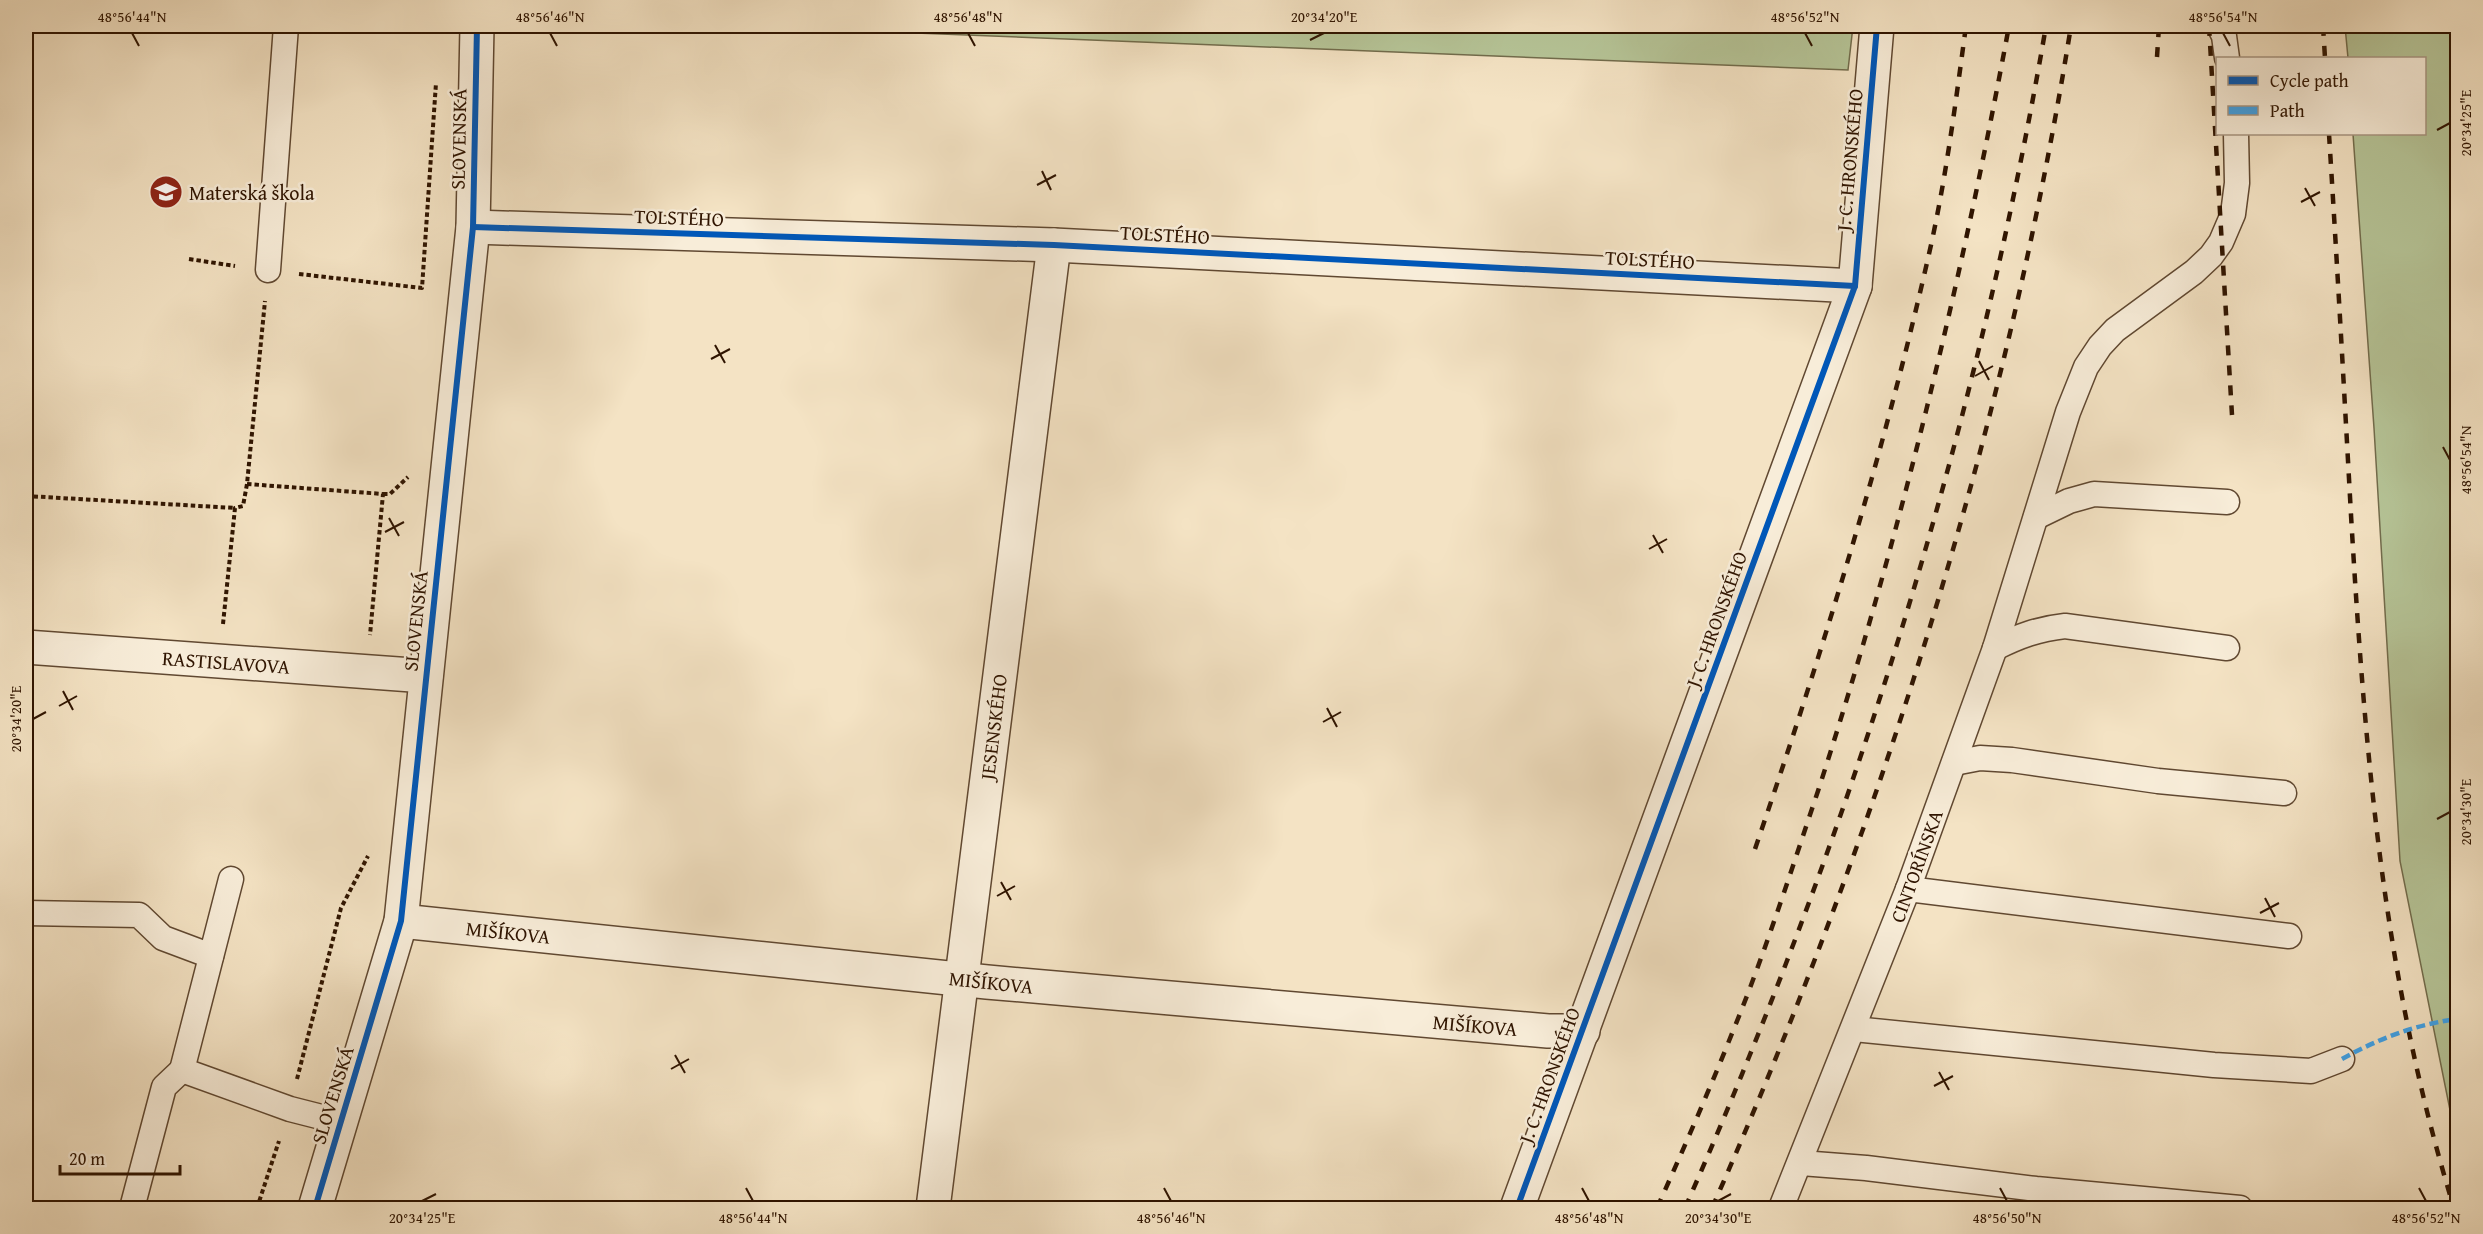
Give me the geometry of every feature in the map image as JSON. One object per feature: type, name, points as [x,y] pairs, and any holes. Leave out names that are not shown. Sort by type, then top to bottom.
[{"type":"street","name":"SLOVENSKÁ","points":[[315,1209],[401,921],[473,226],[477,26]]},
{"type":"street","name":"J. C. HRONSKÉHO","points":[[1517,1209],[1855,286],[1877,26]]},
{"type":"street","name":"TOLSTÉHO","points":[[473,226],[1054,245],[1855,286]]},
{"type":"street","name":"JESENSKÉHO","points":[[933,1209],[1054,245]]},
{"type":"street","name":"RASTISLAVOVA","points":[[26,647],[426,676]]},
{"type":"street","name":"MIŠÍKOVA","points":[[401,921],[962,979],[1548,1031],[1583,1031]]},
{"type":"lane","points":[[268,270],[286,26]]},
{"type":"lane","points":[[2219,26],[2224,36],[2227,57]]},
{"type":"lane","name":"CINTORÍNSKA","points":[[1781,1209],[1854,1029],[1954,763],[1995,648],[2068,412],[2086,367],[2100,346],[2122,324],[2194,272],[2211,256],[2221,242],[2233,214],[2237,183],[2236,135]]},
{"type":"lane","points":[[2036,517],[2069,501],[2094,494],[2227,502]]},
{"type":"lane","points":[[1995,648],[2040,628],[2065,626],[2228,648]]},
{"type":"lane","points":[[1954,763],[1980,758],[2012,760],[2158,781],[2284,794]]},
{"type":"lane","points":[[132,1209],[164,1088],[182,1070],[231,879]]},
{"type":"lane","points":[[1908,889],[2289,936]]},
{"type":"lane","points":[[26,913],[139,915],[163,938],[211,956]]},
{"type":"lane","points":[[1854,1029],[2214,1065],[2311,1071],[2342,1059]]},
{"type":"lane","points":[[182,1070],[290,1109],[341,1122]]},
{"type":"lane","points":[[1801,1163],[1866,1168],[2037,1189],[2240,1209]]},
{"type":"path","points":[[189,259],[422,288],[436,77]]},
{"type":"path","points":[[26,496],[235,508],[243,506],[268,270]]},
{"type":"path","points":[[247,484],[383,494],[366,672]]},
{"type":"path","points":[[219,661],[235,508]]},
{"type":"path","points":[[257,1209],[290,1109],[340,908],[370,852]]},
{"type":"green space","points":[[739,26],[1853,26],[1848,70]]},
{"type":"green space","points":[[2345,26],[2457,26],[2457,1135],[2452,1120],[2400,861],[2374,428],[2353,135],[2426,135],[2426,57],[2348,57]]},
{"type":"railway","points":[[1755,849],[1805,700],[1894,398],[1937,218],[1966,26]]},
{"type":"railway","points":[[1657,1208],[1745,1002],[1818,791],[1847,697],[1926,412],[1970,219],[2009,26]]},
{"type":"railway","points":[[1685,1208],[1746,1065],[1802,921],[1854,775],[1902,628],[1945,480],[1984,330],[2017,178],[2046,26]]},
{"type":"railway","points":[[1712,1208],[1829,922],[1881,776],[1929,629],[1973,480],[2011,329],[2044,178],[2071,26]]},
{"type":"railway","points":[[2157,57],[2159,26]]},
{"type":"railway","points":[[2209,26],[2232,415]]},
{"type":"railway","points":[[2323,26],[2325,57]]},
{"type":"railway","points":[[2329,135],[2363,691],[2381,865],[2410,1037],[2430,1122],[2454,1208]]},
{"type":"marked path","points":[[2342,1059],[2398,1033],[2458,1019]]},
{"type":"cycle path","points":[[315,1208],[401,921],[473,227],[477,26]]},
{"type":"cycle path","points":[[1517,1208],[1855,286],[1877,26]]},
{"type":"cycle path","points":[[473,227],[1054,245],[1855,286]]},
{"type":"place","name":"Materská škola","points":[[166,192]]}]
